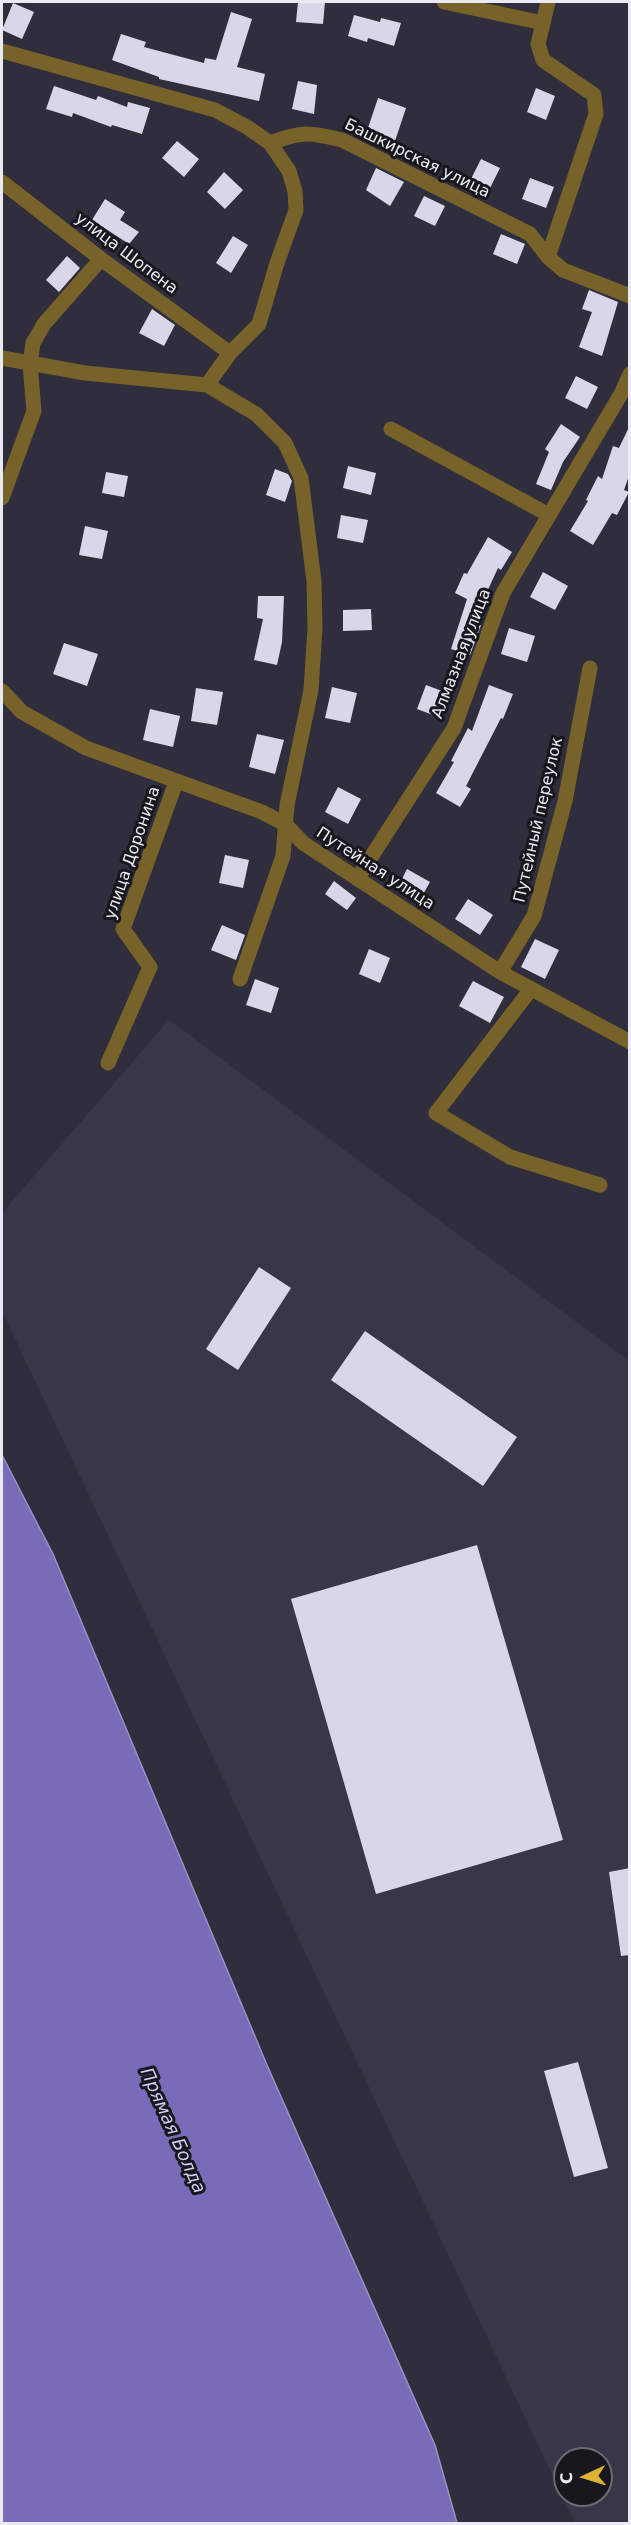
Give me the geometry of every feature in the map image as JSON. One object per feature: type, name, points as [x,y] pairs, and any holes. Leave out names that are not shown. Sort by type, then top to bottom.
[{"type":"street","points":[[444,2],[543,22]]},
{"type":"street","points":[[548,2],[538,44],[543,60],[594,94],[596,114],[548,257]]},
{"type":"street","points":[[2,51],[215,110],[247,127],[270,143],[289,171],[295,191],[296,210],[276,263],[259,324],[230,353],[207,384]]},
{"type":"street","name":"Башкирская улица","points":[[270,143],[312,132],[342,140],[530,234],[548,257],[563,270],[630,296]]},
{"type":"street","name":"улица Шопена","points":[[2,182],[101,259],[230,353]]},
{"type":"street","points":[[2,498],[34,411],[30,364],[33,343],[44,324],[101,259]]},
{"type":"street","points":[[2,358],[134,379],[207,384],[256,414],[285,443],[301,478],[314,582],[311,690],[285,824],[286,842],[283,856],[240,979]]},
{"type":"street","name":"Алмазная улица","points":[[357,879],[454,728],[503,593],[621,394],[630,374]]},
{"type":"street","points":[[391,429],[549,515]]},
{"type":"street","name":"Путейный переулок","points":[[500,972],[534,916],[565,801],[590,668]]},
{"type":"street","name":"Путейная улица","points":[[2,692],[22,712],[86,748],[262,812],[285,824],[303,843],[500,972],[630,1042]]},
{"type":"street","name":"улица Доронина","points":[[108,1063],[150,967],[123,929],[176,782]]},
{"type":"street","points":[[531,989],[436,1113],[510,1157],[600,1185]]},
{"type":"shaded area","points":[[169,1020],[629,1361],[629,2523],[575,2523],[567,2507],[613,2507],[613,2447],[553,2447],[553,2476],[2,1311],[2,1213]]},
{"type":"water","name":"Прямая Болда","points":[[2,1455],[53,1554],[267,2065],[435,2445],[457,2523],[2,2523]]},
{"type":"building","points":[[298,2],[325,2],[323,24],[296,22]]},
{"type":"building","points":[[13,3],[34,12],[22,39],[2,30]]},
{"type":"building","points":[[231,12],[252,19],[237,67],[265,74],[259,101],[159,79],[159,77],[112,60],[121,34],[146,42],[144,47],[204,63],[205,58],[216,60]]},
{"type":"building","points":[[354,15],[380,22],[381,18],[401,23],[394,46],[368,38],[367,42],[348,36]]},
{"type":"building","points":[[298,81],[317,85],[314,114],[292,109]]},
{"type":"building","points":[[54,86],[96,100],[98,96],[127,107],[128,102],[150,108],[142,134],[112,125],[111,127],[73,113],[72,117],[46,109]]},
{"type":"building","points":[[536,88],[555,96],[546,120],[527,112]]},
{"type":"building","points":[[378,98],[406,108],[395,141],[367,131]]},
{"type":"building","points":[[177,141],[199,159],[184,177],[162,158]]},
{"type":"building","points":[[481,159],[500,168],[490,188],[471,179]]},
{"type":"building","points":[[376,168],[404,182],[390,206],[366,190]]},
{"type":"building","points":[[224,172],[243,190],[225,209],[207,192]]},
{"type":"building","points":[[530,178],[554,187],[546,208],[522,199]]},
{"type":"building","points":[[424,196],[445,206],[435,226],[414,216]]},
{"type":"building","points":[[105,199],[125,212],[120,220],[139,232],[129,244],[92,220]]},
{"type":"building","points":[[501,234],[525,244],[517,264],[493,254]]},
{"type":"building","points":[[233,236],[248,245],[231,273],[216,263]]},
{"type":"building","points":[[67,256],[80,268],[59,292],[46,280]]},
{"type":"building","points":[[589,290],[618,302],[602,356],[579,347],[592,312],[582,309]]},
{"type":"building","points":[[152,309],[175,325],[164,346],[139,333]]},
{"type":"building","points":[[576,376],[598,387],[587,409],[565,398]]},
{"type":"building","points":[[561,424],[580,437],[563,462],[551,490],[536,484],[549,452],[545,449]]},
{"type":"building","points":[[630,425],[630,473],[624,490],[629,492],[617,515],[612,513],[593,545],[570,531],[588,501],[586,500],[598,476],[602,479],[613,446],[619,448]]},
{"type":"building","points":[[348,466],[376,473],[371,495],[343,488]]},
{"type":"building","points":[[275,469],[288,474],[292,481],[285,502],[266,495]]},
{"type":"building","points":[[106,472],[128,476],[124,497],[102,493]]},
{"type":"building","points":[[341,515],[368,520],[363,543],[337,538]]},
{"type":"building","points":[[85,526],[108,531],[102,559],[79,555]]},
{"type":"building","points":[[488,537],[512,552],[501,570],[498,568],[473,622],[481,625],[470,655],[451,649],[467,599],[455,593],[464,573],[467,574]]},
{"type":"building","points":[[543,572],[568,586],[555,610],[530,597]]},
{"type":"building","points":[[258,596],[284,596],[282,642],[277,665],[254,660],[263,619],[257,618]]},
{"type":"building","points":[[371,609],[372,630],[343,631],[343,610]]},
{"type":"building","points":[[509,628],[535,636],[527,662],[501,654]]},
{"type":"building","points":[[64,643],[98,654],[87,686],[53,674]]},
{"type":"building","points":[[426,685],[450,694],[441,718],[417,709]]},
{"type":"building","points":[[489,685],[513,694],[503,719],[501,718],[466,786],[471,789],[460,807],[436,793],[454,762],[451,761],[468,728],[472,731]]},
{"type":"building","points":[[332,687],[357,693],[350,723],[325,718]]},
{"type":"building","points":[[196,688],[223,692],[217,725],[191,721]]},
{"type":"building","points":[[150,709],[180,716],[173,747],[143,740]]},
{"type":"building","points":[[257,734],[284,740],[275,774],[249,767]]},
{"type":"building","points":[[338,787],[361,799],[348,824],[325,812]]},
{"type":"building","points":[[225,855],[249,860],[243,888],[219,883]]},
{"type":"building","points":[[407,869],[430,882],[421,898],[399,885]]},
{"type":"building","points":[[334,881],[356,898],[347,910],[325,894]]},
{"type":"building","points":[[468,899],[493,915],[480,935],[455,919]]},
{"type":"building","points":[[222,925],[245,935],[236,960],[211,950]]},
{"type":"building","points":[[535,939],[559,950],[545,979],[521,967]]},
{"type":"building","points":[[369,949],[390,958],[380,983],[359,974]]},
{"type":"building","points":[[255,979],[279,988],[271,1013],[246,1005]]},
{"type":"building","points":[[473,981],[504,997],[490,1023],[459,1006]]},
{"type":"building","points":[[259,1267],[291,1288],[238,1370],[206,1349]]},
{"type":"building","points":[[365,1331],[517,1437],[483,1486],[331,1380]]},
{"type":"building","points":[[477,1545],[563,1840],[376,1894],[291,1599]]},
{"type":"building","points":[[630,1868],[630,1955],[621,1956],[609,1872]]},
{"type":"building","points":[[578,2062],[608,2168],[574,2177],[544,2071]]}]
